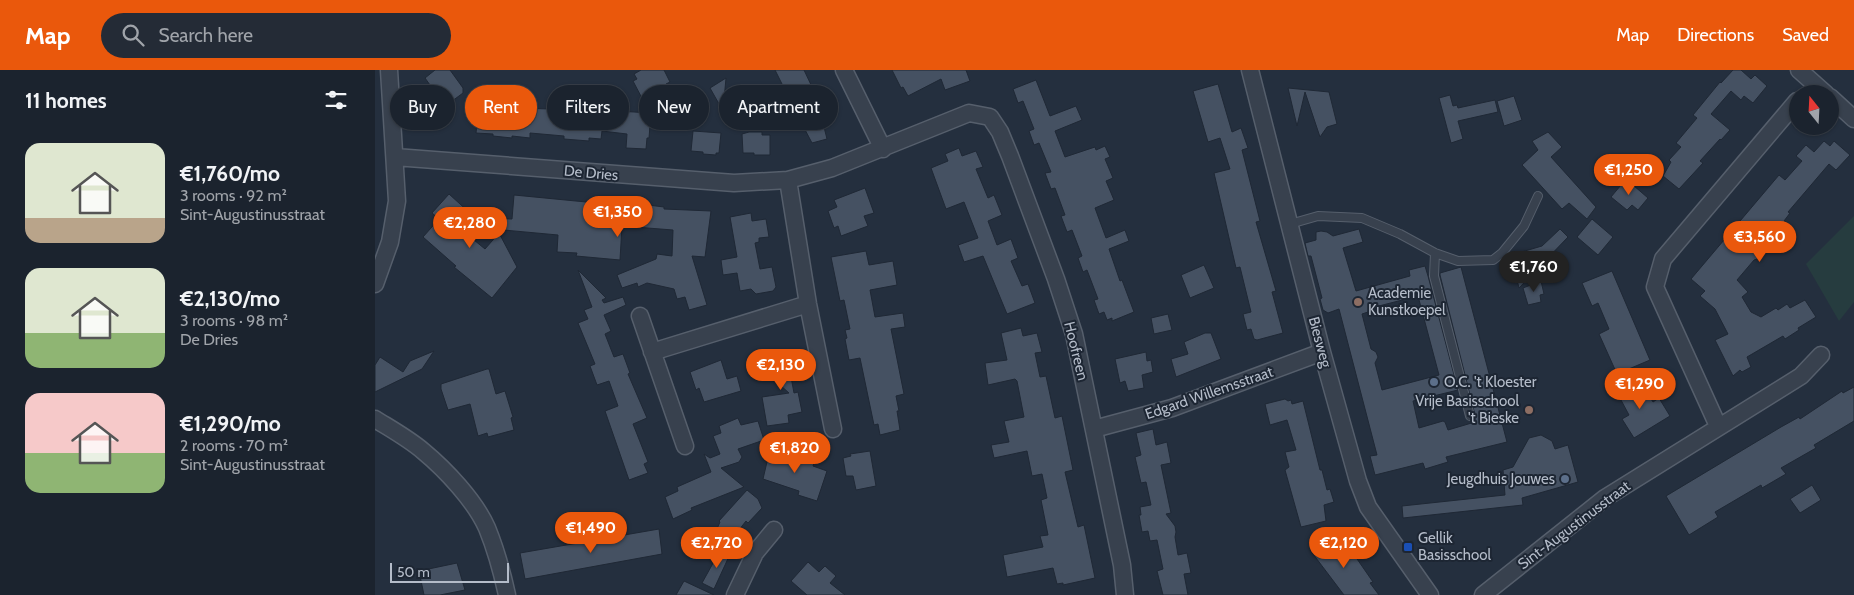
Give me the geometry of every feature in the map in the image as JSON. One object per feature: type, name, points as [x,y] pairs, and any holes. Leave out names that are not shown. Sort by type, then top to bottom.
[{"type":"street","points":[[844,70],[883,149]]},
{"type":"street","name":"Biesweg","points":[[1250,70],[1322,352],[1358,481],[1368,507],[1430,595]]},
{"type":"street","points":[[1799,70],[1806,85]]},
{"type":"street","points":[[375,284],[390,242],[397,201],[388,71]]},
{"type":"street","points":[[1839,105],[1854,119]]},
{"type":"street","points":[[1718,426],[1655,286],[1663,259],[1789,110]]},
{"type":"street","name":"De Dries","points":[[395,157],[734,183],[788,180],[832,168],[969,113],[991,118]]},
{"type":"street","name":"Hoofreen","points":[[991,118],[1000,132],[1056,279],[1073,334],[1122,565],[1125,595]]},
{"type":"street","points":[[788,180],[808,304],[833,429]]},
{"type":"street","points":[[652,352],[808,304]]},
{"type":"street","points":[[640,316],[685,446]]},
{"type":"street","name":"Edgard Willemsstraat","points":[[1094,429],[1172,408],[1322,352]]},
{"type":"street","name":"Sint-Augustinusstraat","points":[[1483,595],[1605,498],[1801,376],[1821,355]]},
{"type":"street","points":[[375,419],[423,450],[451,478],[471,502],[486,527],[500,565],[507,595]]},
{"type":"street","points":[[735,595],[755,553],[775,530]]},
{"type":"lane","points":[[1290,224],[1318,216],[1362,218],[1401,234],[1435,253],[1458,261],[1493,260],[1502,253],[1523,226],[1538,196]]},
{"type":"lane","points":[[1435,253],[1434,276],[1470,416]]},
{"type":"green space","points":[[1854,216],[1854,302],[1839,321],[1806,264]]},
{"type":"building","points":[[435,70],[450,70],[463,88],[463,93],[455,99],[455,85],[430,85],[425,78]]},
{"type":"building","points":[[641,70],[664,70],[670,82],[667,85],[639,85],[639,92],[633,81],[637,79],[634,74]]},
{"type":"building","points":[[775,70],[804,70],[811,85],[782,85]]},
{"type":"building","points":[[892,70],[966,70],[970,81],[945,90],[941,79],[908,96],[903,87],[901,88]]},
{"type":"building","points":[[1733,70],[1741,70],[1751,79],[1755,75],[1767,86],[1753,103],[1744,96],[1741,100],[1731,91],[1711,114],[1730,130],[1700,161],[1703,163],[1679,189],[1663,176],[1671,162],[1669,160],[1681,147],[1676,143],[1697,118],[1693,115],[1720,82]]},
{"type":"building","points":[[726,78],[725,85],[719,85],[719,104],[710,88]]},
{"type":"building","points":[[1036,80],[1050,116],[1076,106],[1082,120],[1055,131],[1065,157],[1095,147],[1096,150],[1105,146],[1110,157],[1105,159],[1113,178],[1106,181],[1114,200],[1095,208],[1106,238],[1125,230],[1129,241],[1109,249],[1120,281],[1122,280],[1134,312],[1112,321],[1112,318],[1107,320],[1104,312],[1099,314],[1094,300],[1098,299],[1087,270],[1083,272],[1078,258],[1082,256],[1072,230],[1067,232],[1061,216],[1065,215],[1055,188],[1051,189],[1045,173],[1051,172],[1039,143],[1034,145],[1029,131],[1034,129],[1023,101],[1018,103],[1013,89]]},
{"type":"building","points":[[1218,84],[1232,132],[1241,128],[1248,148],[1242,150],[1260,221],[1256,222],[1276,291],[1272,292],[1283,333],[1257,340],[1254,339],[1251,329],[1247,330],[1243,314],[1251,312],[1240,267],[1236,268],[1214,173],[1230,169],[1220,138],[1208,142],[1193,91]]},
{"type":"building","points":[[1288,88],[1329,92],[1337,124],[1327,127],[1320,137],[1305,92],[1297,126]]},
{"type":"building","points":[[1450,95],[1453,106],[1457,105],[1458,108],[1495,100],[1498,112],[1458,121],[1463,139],[1451,143],[1439,98]]},
{"type":"building","points":[[1514,96],[1522,120],[1504,126],[1497,101]]},
{"type":"building","points":[[537,109],[547,109],[547,130],[629,130],[629,112],[639,112],[639,130],[650,130],[646,149],[626,148],[627,134],[602,131],[601,139],[589,138],[589,141],[564,139],[564,136],[530,133],[530,138],[512,136],[512,138],[476,133],[476,130],[537,130]]},
{"type":"building","points":[[805,130],[825,130],[827,139],[812,143]]},
{"type":"building","points":[[693,131],[721,133],[719,153],[716,153],[716,155],[691,151]]},
{"type":"building","points":[[762,132],[762,135],[770,135],[770,155],[743,153],[742,134]]},
{"type":"building","points":[[1548,132],[1562,147],[1551,157],[1596,207],[1587,219],[1569,203],[1562,209],[1522,165],[1538,150],[1532,141]]},
{"type":"building","points":[[1824,141],[1830,146],[1834,141],[1850,155],[1836,170],[1829,164],[1788,212],[1790,213],[1784,221],[1786,222],[1769,241],[1772,244],[1760,258],[1754,260],[1737,280],[1748,292],[1742,297],[1751,312],[1761,317],[1776,308],[1778,310],[1787,304],[1790,308],[1805,300],[1816,317],[1785,339],[1783,336],[1747,357],[1751,367],[1742,372],[1740,370],[1733,376],[1715,340],[1728,334],[1715,309],[1700,296],[1705,291],[1691,279],[1779,175],[1785,180],[1802,161],[1796,156],[1806,145],[1814,152]]},
{"type":"building","points":[[959,148],[962,156],[976,151],[983,167],[976,169],[988,198],[994,195],[1002,215],[988,221],[997,245],[1011,239],[1018,258],[1011,261],[1022,286],[1028,284],[1035,303],[1007,314],[983,256],[964,262],[958,245],[978,238],[964,202],[946,209],[931,168],[948,161],[945,154]]},
{"type":"building","points":[[1626,179],[1648,198],[1638,210],[1632,205],[1627,210],[1611,197]]},
{"type":"building","points":[[865,188],[874,213],[864,216],[868,226],[841,236],[838,226],[834,228],[828,211],[837,207],[834,200]]},
{"type":"building","points":[[449,194],[471,214],[468,217],[471,220],[463,231],[485,249],[499,233],[517,267],[492,298],[454,267],[456,266],[423,237],[439,219],[432,213]]},
{"type":"building","points":[[514,195],[648,208],[648,205],[664,207],[664,209],[711,211],[705,257],[692,256],[707,305],[689,310],[685,297],[677,299],[674,289],[647,283],[638,287],[637,283],[622,288],[617,275],[656,259],[657,254],[672,256],[673,230],[622,226],[620,260],[576,256],[577,253],[557,252],[558,235],[482,228],[482,218],[512,219]]},
{"type":"building","points":[[751,213],[752,221],[766,219],[769,237],[759,238],[759,242],[755,243],[760,269],[772,267],[776,287],[773,291],[756,294],[751,289],[740,291],[737,273],[723,275],[721,260],[737,257],[730,217]]},
{"type":"building","points":[[1592,219],[1613,237],[1598,255],[1577,237]]},
{"type":"building","points":[[1359,229],[1363,242],[1343,248],[1356,291],[1410,276],[1409,270],[1425,266],[1458,390],[1413,401],[1419,428],[1443,421],[1448,430],[1475,422],[1475,415],[1440,275],[1440,273],[1461,267],[1507,442],[1446,457],[1448,462],[1425,469],[1423,463],[1375,475],[1370,456],[1377,455],[1339,309],[1328,313],[1323,310],[1320,299],[1322,298],[1311,256],[1308,256],[1305,243],[1316,240],[1316,232],[1327,232],[1333,236]],"holes":[[[1418,296],[1439,375],[1382,390],[1375,363],[1378,357],[1376,352],[1371,349],[1362,314],[1371,311],[1371,308]]]},
{"type":"building","points":[[1560,229],[1568,237],[1519,288],[1511,255],[1542,246]]},
{"type":"building","points":[[866,251],[869,265],[893,261],[897,285],[870,290],[875,317],[903,313],[905,327],[891,329],[904,394],[896,396],[900,430],[880,435],[878,424],[874,425],[860,358],[849,360],[845,330],[850,329],[844,300],[840,301],[831,257]]},
{"type":"building","points":[[1204,265],[1214,288],[1190,298],[1181,275]]},
{"type":"building","points":[[578,270],[606,298],[602,300],[604,303],[623,297],[626,305],[604,315],[611,331],[605,334],[614,357],[623,354],[630,373],[628,374],[647,418],[633,424],[648,462],[644,464],[648,473],[629,480],[605,411],[618,406],[609,381],[597,385],[590,366],[595,364],[578,323],[588,319],[584,310],[592,307]]},
{"type":"building","points":[[1612,271],[1650,360],[1617,374],[1599,334],[1609,329],[1598,303],[1592,306],[1582,283]]},
{"type":"building","points":[[1541,281],[1544,294],[1540,295],[1541,302],[1528,305],[1523,288]]},
{"type":"building","points":[[1168,314],[1172,330],[1154,334],[1151,318]]},
{"type":"building","points":[[1021,328],[1023,336],[1037,333],[1042,352],[1035,353],[1040,377],[1046,376],[1055,418],[1062,416],[1073,470],[1065,472],[1078,527],[1084,525],[1095,578],[1063,585],[1063,583],[1057,584],[1053,568],[1007,577],[1003,555],[1043,547],[1040,536],[1048,535],[1041,500],[1047,498],[1042,474],[1032,476],[1027,451],[994,458],[991,445],[1009,442],[1004,421],[1024,417],[1017,381],[1015,379],[988,385],[985,363],[1007,360],[1001,333]]},
{"type":"building","points":[[1205,333],[1211,333],[1221,359],[1176,377],[1171,359],[1188,354],[1184,342]]},
{"type":"building","points":[[786,350],[794,393],[798,392],[802,412],[788,415],[789,423],[767,426],[762,397],[789,393],[771,377],[765,354]]},
{"type":"building","points":[[434,351],[422,369],[375,392],[375,365],[380,357],[403,372],[410,361]]},
{"type":"building","points":[[1146,352],[1147,361],[1151,360],[1153,372],[1142,375],[1144,388],[1128,391],[1125,381],[1120,383],[1115,359]]},
{"type":"building","points":[[721,360],[727,379],[737,376],[741,391],[704,402],[699,388],[696,390],[690,372]]},
{"type":"building","points":[[489,369],[496,394],[505,391],[513,417],[511,418],[514,430],[488,437],[487,433],[478,436],[470,404],[448,410],[441,389],[441,384]]},
{"type":"building","points":[[1630,380],[1640,399],[1648,394],[1653,402],[1659,398],[1670,416],[1634,438],[1622,419],[1629,415],[1614,387]]},
{"type":"building","points":[[1854,387],[1854,421],[1814,445],[1816,448],[1781,468],[1786,474],[1762,488],[1761,485],[1715,512],[1718,517],[1689,535],[1666,496],[1781,427],[1799,417],[1800,419],[1842,391],[1843,393]]},
{"type":"building","points":[[1285,399],[1291,400],[1292,404],[1303,401],[1320,470],[1322,470],[1327,490],[1330,489],[1334,502],[1324,505],[1326,521],[1301,527],[1285,470],[1289,467],[1285,452],[1296,450],[1287,420],[1270,425],[1265,404]]},
{"type":"building","points":[[738,418],[741,425],[758,421],[764,440],[738,449],[742,457],[739,462],[721,468],[744,487],[691,508],[692,510],[673,519],[665,497],[678,491],[677,487],[711,472],[704,454],[710,458],[720,454],[713,436],[721,433],[719,426]]},
{"type":"building","points":[[1153,429],[1156,445],[1167,442],[1171,463],[1161,465],[1171,513],[1166,514],[1175,526],[1178,555],[1187,553],[1191,573],[1184,574],[1188,595],[1163,595],[1157,571],[1163,569],[1157,540],[1150,541],[1148,531],[1142,532],[1139,515],[1141,515],[1140,507],[1151,505],[1146,482],[1141,483],[1135,457],[1141,455],[1136,433]]},
{"type":"building","points":[[1541,435],[1552,441],[1555,449],[1568,445],[1578,482],[1522,498],[1523,505],[1403,518],[1402,506],[1505,495],[1503,470],[1513,467],[1529,438]]},
{"type":"building","points":[[770,449],[814,463],[813,466],[827,471],[817,501],[798,495],[799,491],[763,479]]},
{"type":"building","points":[[870,451],[876,486],[856,490],[853,476],[846,476],[843,458],[851,456],[850,454]]},
{"type":"building","points":[[1812,485],[1821,500],[1800,513],[1790,499]]},
{"type":"building","points":[[747,490],[758,499],[762,508],[748,523],[746,521],[735,535],[731,532],[725,539],[716,531],[719,521]]},
{"type":"building","points":[[659,529],[662,554],[525,579],[520,553]]},
{"type":"building","points":[[1328,536],[1338,549],[1346,543],[1373,582],[1370,583],[1379,595],[1344,595],[1310,550]]},
{"type":"building","points":[[722,547],[731,552],[714,589],[702,583]]},
{"type":"building","points":[[808,562],[819,572],[825,566],[836,576],[830,583],[845,595],[807,595],[791,581]]},
{"type":"building","points":[[457,563],[465,590],[440,595],[424,595],[419,571]]},
{"type":"building","points":[[684,581],[714,595],[676,595]]},
{"type":"place","name":"Academie Kunstkoepel","points":[[1358,302]]},
{"type":"place","name":"O.C. 't Kloester","points":[[1434,382]]},
{"type":"place","name":"Vrije Basisschool 't Bieske","points":[[1529,410]]},
{"type":"place","name":"Jeugdhuis Jouwes","points":[[1565,479]]},
{"type":"place","name":"Gellik Basisschool","points":[[1408,547]]}]
